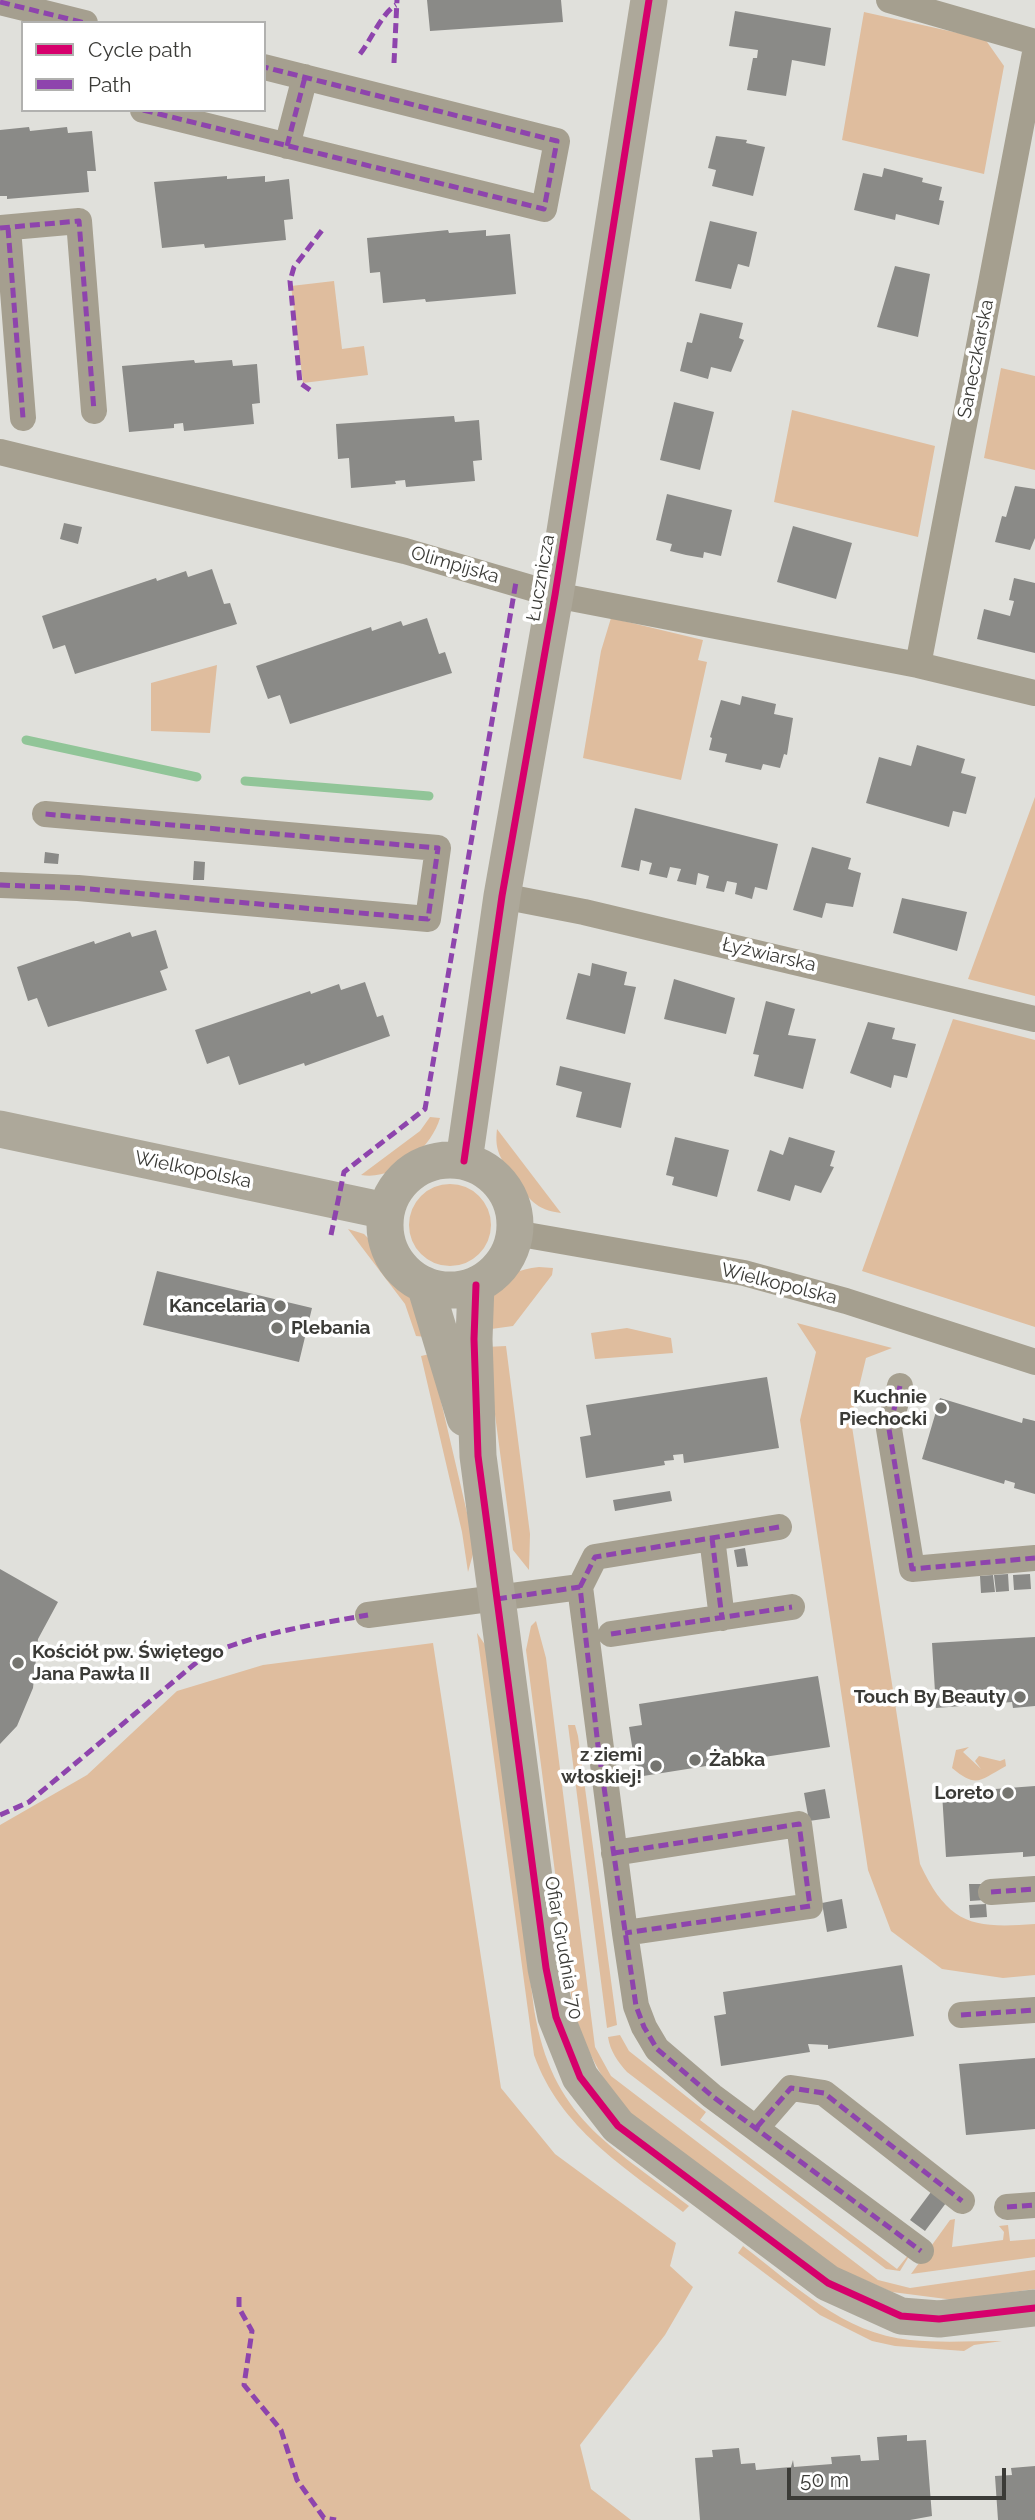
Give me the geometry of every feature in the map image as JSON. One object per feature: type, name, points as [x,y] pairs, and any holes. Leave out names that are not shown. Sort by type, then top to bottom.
[{"type":"street","name":"Łucznicza","points":[[464,1161],[502,896],[555,595],[649,0]]},
{"type":"street","points":[[889,0],[1035,42]]},
{"type":"street","points":[[0,2],[49,18],[71,21]]},
{"type":"street","name":"Saneczkarska","points":[[918,664],[1035,53]]},
{"type":"street","points":[[151,112],[544,209],[557,141],[266,67]]},
{"type":"street","points":[[287,146],[305,77]]},
{"type":"street","points":[[23,418],[4,228],[79,221],[94,411]]},
{"type":"street","name":"Olimpijska","points":[[0,452],[405,551],[555,595],[918,664],[1035,693]]},
{"type":"street","points":[[0,885],[78,888],[428,919],[438,848],[45,814]]},
{"type":"street","name":"Łyżwiarska","points":[[502,896],[584,912],[1035,1019]]},
{"type":"street","name":"Wielkopolska","points":[[0,1129],[386,1211]]},
{"type":"street","points":[[438,1161],[464,1161],[486,1170],[504,1187],[514,1209],[515,1233],[509,1255],[495,1273],[476,1285],[450,1291],[425,1285],[406,1273],[392,1255],[385,1234],[386,1211],[396,1188],[415,1170],[438,1161]]},
{"type":"street","name":"Wielkopolska","points":[[515,1233],[744,1273],[846,1301],[1035,1362]]},
{"type":"street","name":"Ofiar Grudnia '70","points":[[425,1285],[441,1345],[478,1456]]},
{"type":"street","name":"Ofiar Grudnia '70","points":[[476,1285],[474,1339],[478,1456],[546,1968],[556,2017],[580,2077],[618,2126],[828,2283],[901,2316],[939,2319],[1035,2308]]},
{"type":"street","points":[[900,1386],[889,1429],[912,1569],[1035,1558]]},
{"type":"street","points":[[779,1528],[595,1557],[580,1587],[636,2006],[657,2049],[712,2096],[921,2252]]},
{"type":"street","points":[[712,1538],[722,1618]]},
{"type":"street","points":[[368,1615],[580,1587]]},
{"type":"street","points":[[611,1634],[792,1607]]},
{"type":"street","points":[[614,1853],[799,1824],[810,1906],[625,1933]]},
{"type":"street","points":[[991,1892],[1035,1889]]},
{"type":"street","points":[[961,2015],[1035,2010]]},
{"type":"street","points":[[757,2127],[791,2088],[824,2093],[962,2201]]},
{"type":"street","points":[[1006,2207],[1035,2205]]},
{"type":"shaded area","points":[[864,12],[985,39],[1004,66],[984,174],[842,140]]},
{"type":"shaded area","points":[[334,281],[342,349],[364,346],[368,375],[303,383],[291,286]]},
{"type":"shaded area","points":[[1001,368],[1035,376],[1035,470],[984,458]]},
{"type":"shaded area","points":[[792,410],[935,446],[918,537],[774,502]]},
{"type":"shaded area","points":[[611,618],[703,640],[698,660],[707,662],[681,780],[583,758],[601,651]]},
{"type":"shaded area","points":[[217,665],[210,733],[151,731],[151,683]]},
{"type":"shaded area","points":[[1035,797],[1035,996],[968,979]]},
{"type":"shaded area","points":[[953,1019],[1035,1040],[1035,1327],[862,1271]]},
{"type":"shaded area","points":[[430,1117],[440,1118],[429,1140],[410,1160],[386,1173],[361,1175],[420,1131]]},
{"type":"shaded area","points":[[497,1129],[561,1213],[539,1206],[524,1192],[500,1156]]},
{"type":"shaded area","points":[[450,1184],[466,1187],[479,1196],[488,1209],[491,1225],[488,1241],[479,1254],[466,1263],[450,1266],[434,1263],[421,1254],[412,1241],[409,1225],[412,1209],[421,1196],[434,1187]]},
{"type":"shaded area","points":[[348,1229],[364,1234],[378,1248],[387,1269],[413,1298],[426,1337],[416,1336],[405,1304]]},
{"type":"shaded area","points":[[553,1268],[552,1275],[513,1326],[484,1330],[494,1296],[505,1279],[525,1269]]},
{"type":"shaded area","points":[[797,1323],[892,1348],[866,1358],[851,1420],[920,1864],[941,1899],[952,1911],[964,1918],[994,1925],[1035,1924],[1035,1975],[1003,1978],[942,1969],[891,1931],[868,1870],[800,1420],[816,1352]]},
{"type":"shaded area","points":[[627,1328],[671,1338],[673,1353],[595,1359],[591,1333]]},
{"type":"shaded area","points":[[506,1346],[530,1534],[529,1570],[513,1550],[486,1347]]},
{"type":"shaded area","points":[[430,1354],[475,1547],[468,1572],[462,1532],[421,1356]]},
{"type":"shaded area","points":[[536,1621],[546,1658],[595,2047],[611,2076],[878,2280],[910,2288],[1035,2270],[1035,2289],[954,2300],[892,2292],[828,2264],[628,2112],[618,2099],[585,2042],[571,1995],[526,1650],[531,1626]]},
{"type":"shaded area","points":[[477,1633],[488,1649],[534,2009],[554,2077],[588,2125],[609,2145],[689,2206],[683,2212],[617,2162],[577,2125],[545,2081],[534,2055]]},
{"type":"shaded area","points":[[433,1643],[501,2088],[555,2154],[676,2243],[670,2266],[693,2287],[665,2335],[580,2445],[591,2489],[631,2520],[0,2520],[0,1825],[87,1775],[177,1691],[263,1665]]},
{"type":"shaded area","points":[[568,1725],[575,1725],[578,1736],[617,2025],[607,2028]]},
{"type":"shaded area","points":[[969,1747],[963,1752],[981,1769],[975,1761],[979,1756],[1000,1761],[1005,1759],[1006,1766],[979,1780],[967,1779],[952,1768],[956,1750]]},
{"type":"shaded area","points":[[620,2035],[629,2051],[706,2112],[700,2120],[897,2269],[914,2248],[900,2271],[886,2269],[627,2072],[615,2056],[608,2037]]},
{"type":"shaded area","points":[[955,2219],[952,2247],[1003,2240],[1004,2232],[999,2226],[1008,2225],[1010,2241],[1035,2239],[1035,2257],[911,2274],[950,2220]]},
{"type":"shaded area","points":[[743,2246],[820,2305],[863,2328],[910,2340],[1002,2341],[974,2345],[964,2351],[895,2346],[872,2341],[820,2315],[738,2253]]},
{"type":"building","points":[[427,0],[561,0],[563,22],[430,31]]},
{"type":"building","points":[[735,11],[831,28],[825,66],[792,60],[786,96],[747,90],[753,58],[757,58],[758,50],[729,46]]},
{"type":"building","points":[[29,127],[30,131],[67,127],[68,133],[92,131],[96,171],[87,171],[89,192],[7,199],[7,196],[0,196],[0,130]]},
{"type":"building","points":[[716,136],[747,140],[746,143],[765,147],[753,196],[712,186],[716,170],[708,168]]},
{"type":"building","points":[[884,168],[923,178],[922,182],[942,187],[939,200],[944,201],[939,225],[896,214],[895,220],[854,210],[863,173],[882,177]]},
{"type":"building","points":[[227,176],[227,179],[265,176],[265,182],[289,179],[293,219],[284,220],[286,240],[205,248],[204,244],[162,248],[154,182]]},
{"type":"building","points":[[710,221],[757,232],[749,267],[738,264],[731,289],[695,281]]},
{"type":"building","points":[[448,230],[449,233],[486,230],[486,236],[510,234],[516,294],[383,303],[380,272],[370,273],[367,238]]},
{"type":"building","points":[[895,266],[930,274],[918,337],[877,327]]},
{"type":"building","points":[[700,313],[743,323],[739,338],[744,340],[731,372],[711,367],[708,379],[680,371],[687,342],[692,343]]},
{"type":"building","points":[[194,360],[195,363],[232,360],[233,366],[257,364],[260,403],[252,404],[254,424],[184,431],[183,423],[174,424],[174,428],[129,432],[122,366]]},
{"type":"building","points":[[674,402],[714,412],[700,470],[660,460]]},
{"type":"building","points":[[454,416],[455,422],[479,420],[482,460],[473,461],[475,481],[406,487],[405,480],[395,481],[396,484],[351,488],[349,458],[338,459],[336,424]]},
{"type":"building","points":[[1015,486],[1035,489],[1035,538],[1030,550],[995,542],[1002,516],[1006,517]]},
{"type":"building","points":[[667,494],[732,510],[721,556],[704,552],[703,558],[686,555],[670,551],[672,544],[656,540]]},
{"type":"building","points":[[64,523],[82,527],[78,544],[60,539]]},
{"type":"building","points":[[793,526],[852,543],[836,599],[777,582]]},
{"type":"building","points":[[212,569],[224,604],[230,603],[237,624],[75,674],[65,645],[53,649],[42,616],[156,578],[157,581],[186,571],[188,577]]},
{"type":"building","points":[[1014,578],[1035,583],[1035,653],[977,639],[984,609],[1010,616],[1014,601],[1009,600]]},
{"type":"building","points":[[427,618],[439,654],[445,652],[452,673],[290,724],[280,695],[268,699],[256,666],[371,627],[372,631],[401,621],[403,626]]},
{"type":"building","points":[[742,696],[776,704],[774,714],[793,718],[787,755],[784,754],[780,768],[763,764],[761,770],[725,762],[727,754],[709,750],[721,700],[740,705]]},
{"type":"building","points":[[917,745],[965,759],[961,773],[976,777],[966,814],[953,811],[949,827],[866,803],[879,757],[911,766]]},
{"type":"building","points":[[635,808],[778,844],[767,890],[755,887],[752,899],[735,894],[737,883],[727,881],[724,892],[706,888],[709,876],[698,873],[696,885],[677,881],[681,869],[670,867],[667,878],[649,874],[652,863],[641,860],[639,871],[621,867]]},
{"type":"building","points":[[812,847],[851,858],[848,869],[861,873],[853,907],[826,903],[822,918],[793,910]]},
{"type":"building","points":[[45,852],[59,854],[58,864],[44,863]]},
{"type":"building","points":[[194,861],[205,862],[204,880],[193,880]]},
{"type":"building","points":[[902,898],[967,912],[957,951],[893,933]]},
{"type":"building","points":[[156,930],[168,968],[160,971],[167,990],[48,1027],[37,998],[28,1001],[17,967],[94,941],[95,944],[130,932],[132,937]]},
{"type":"building","points":[[592,963],[627,972],[624,985],[636,987],[625,1034],[566,1019],[578,973],[590,976]]},
{"type":"building","points":[[674,979],[735,998],[726,1034],[664,1019]]},
{"type":"building","points":[[365,982],[377,1017],[383,1015],[390,1036],[305,1066],[304,1063],[239,1085],[229,1056],[207,1064],[195,1030],[310,991],[311,994],[339,984],[341,990]]},
{"type":"building","points":[[766,1001],[795,1009],[788,1035],[816,1039],[803,1089],[754,1076],[759,1055],[753,1054]]},
{"type":"building","points":[[868,1022],[895,1028],[892,1039],[916,1044],[907,1078],[894,1075],[891,1088],[850,1073]]},
{"type":"building","points":[[560,1066],[631,1083],[621,1128],[576,1117],[582,1092],[556,1085]]},
{"type":"building","points":[[675,1137],[729,1150],[717,1197],[672,1185],[674,1177],[666,1175]]},
{"type":"building","points":[[789,1137],[835,1151],[830,1166],[834,1167],[821,1193],[795,1185],[790,1201],[757,1191],[770,1150],[783,1155]]},
{"type":"building","points":[[157,1271],[312,1308],[299,1362],[143,1325]]},
{"type":"building","points":[[767,1377],[779,1448],[684,1463],[683,1454],[673,1455],[674,1460],[664,1461],[665,1465],[586,1478],[580,1437],[591,1435],[586,1405]]},
{"type":"building","points":[[940,1398],[1022,1423],[1023,1418],[1035,1421],[1035,1494],[1014,1488],[1015,1483],[1005,1480],[1004,1484],[922,1459]]},
{"type":"building","points":[[670,1491],[672,1501],[615,1511],[613,1500]]},
{"type":"building","points":[[745,1548],[748,1566],[737,1567],[734,1550]]},
{"type":"building","name":"Kościół pw. Świętego Jana Pawła II","points":[[0,1569],[58,1602],[38,1639],[33,1688],[17,1726],[0,1744]]},
{"type":"building","points":[[1008,1574],[1009,1591],[996,1592],[994,1575]]},
{"type":"building","points":[[1030,1574],[1031,1589],[1014,1590],[1013,1575]]},
{"type":"building","points":[[993,1575],[995,1592],[981,1593],[980,1576]]},
{"type":"building","points":[[1035,1637],[1035,1706],[1013,1708],[1012,1702],[936,1708],[932,1643]]},
{"type":"building","points":[[818,1676],[830,1747],[744,1760],[743,1757],[734,1758],[733,1753],[724,1755],[725,1763],[637,1777],[629,1727],[642,1725],[639,1704]]},
{"type":"building","points":[[1035,1786],[1035,1856],[1023,1857],[1023,1852],[946,1857],[942,1793]]},
{"type":"building","points":[[825,1789],[830,1818],[809,1821],[804,1793]]},
{"type":"building","points":[[969,1884],[984,1884],[985,1900],[970,1901]]},
{"type":"building","points":[[842,1899],[847,1928],[827,1932],[822,1903]]},
{"type":"building","points":[[986,1904],[987,1917],[970,1918],[969,1905]]},
{"type":"building","points":[[902,1965],[914,2036],[828,2049],[828,2045],[808,2044],[810,2052],[721,2066],[714,2016],[726,2014],[723,1992]]},
{"type":"building","points":[[1035,2058],[1035,2129],[966,2135],[959,2064]]},
{"type":"building","points":[[931,2192],[946,2203],[925,2231],[910,2220]]},
{"type":"building","points":[[907,2435],[907,2441],[926,2440],[932,2516],[910,2520],[700,2520],[695,2458],[713,2457],[712,2450],[739,2448],[741,2464],[755,2463],[756,2470],[791,2467],[793,2460],[794,2467],[832,2464],[831,2457],[860,2455],[861,2461],[879,2460],[877,2437]]},
{"type":"building","points":[[1035,2466],[1035,2520],[998,2520],[995,2476],[1012,2475],[1011,2468]]},
{"type":"waterway","points":[[26,740],[197,777]]},
{"type":"waterway","points":[[245,781],[429,796]]},
{"type":"marked path","points":[[394,63],[397,0]]},
{"type":"marked path","points":[[0,2],[77,21]]},
{"type":"marked path","points":[[360,54],[381,20],[396,5]]},
{"type":"marked path","points":[[151,112],[544,209],[557,141],[266,68]]},
{"type":"marked path","points":[[287,146],[305,77]]},
{"type":"marked path","points":[[0,228],[79,221],[94,411]]},
{"type":"marked path","points":[[8,228],[23,418]]},
{"type":"marked path","points":[[310,390],[300,383],[290,281],[294,267],[323,229]]},
{"type":"marked path","points":[[331,1235],[344,1172],[425,1109],[516,582]]},
{"type":"marked path","points":[[0,885],[78,888],[428,919],[438,848],[45,814]]},
{"type":"marked path","points":[[900,1386],[889,1429],[912,1569],[1035,1558]]},
{"type":"marked path","points":[[580,1587],[595,1557],[779,1527]]},
{"type":"marked path","points":[[712,1538],[722,1618]]},
{"type":"marked path","points":[[497,1599],[580,1587],[598,1746],[636,2006],[657,2049],[712,2096],[921,2251]]},
{"type":"marked path","points":[[611,1634],[792,1607]]},
{"type":"marked path","points":[[0,1815],[29,1802],[203,1657],[263,1636],[368,1615]]},
{"type":"marked path","points":[[614,1853],[799,1824],[810,1906],[625,1933]]},
{"type":"marked path","points":[[991,1892],[1035,1889]]},
{"type":"marked path","points":[[961,2015],[1035,2010]]},
{"type":"marked path","points":[[757,2127],[791,2088],[824,2093],[962,2201]]},
{"type":"marked path","points":[[1007,2207],[1035,2205]]},
{"type":"marked path","points":[[239,2297],[239,2308],[252,2331],[244,2385],[281,2430],[297,2480],[324,2518],[336,2520]]},
{"type":"cycle path","points":[[464,1161],[502,896],[555,595],[649,0]]},
{"type":"cycle path","points":[[476,1285],[474,1339],[478,1456],[546,1968],[556,2017],[580,2077],[618,2126],[828,2283],[901,2316],[939,2319],[1035,2308]]},
{"type":"place","name":"Kancelaria","points":[[280,1306]]},
{"type":"place","name":"Plebania","points":[[277,1328]]},
{"type":"place","name":"Kuchnie Piechocki","points":[[941,1408]]},
{"type":"place","name":"Kościół pw. Świętego Jana Pawła II","points":[[18,1663]]},
{"type":"place","name":"Touch By Beauty","points":[[1020,1697]]},
{"type":"place","name":"Żabka","points":[[695,1760]]},
{"type":"place","name":"z ziemi włoskiej!","points":[[656,1766]]},
{"type":"place","name":"Loreto","points":[[1008,1793]]}]
